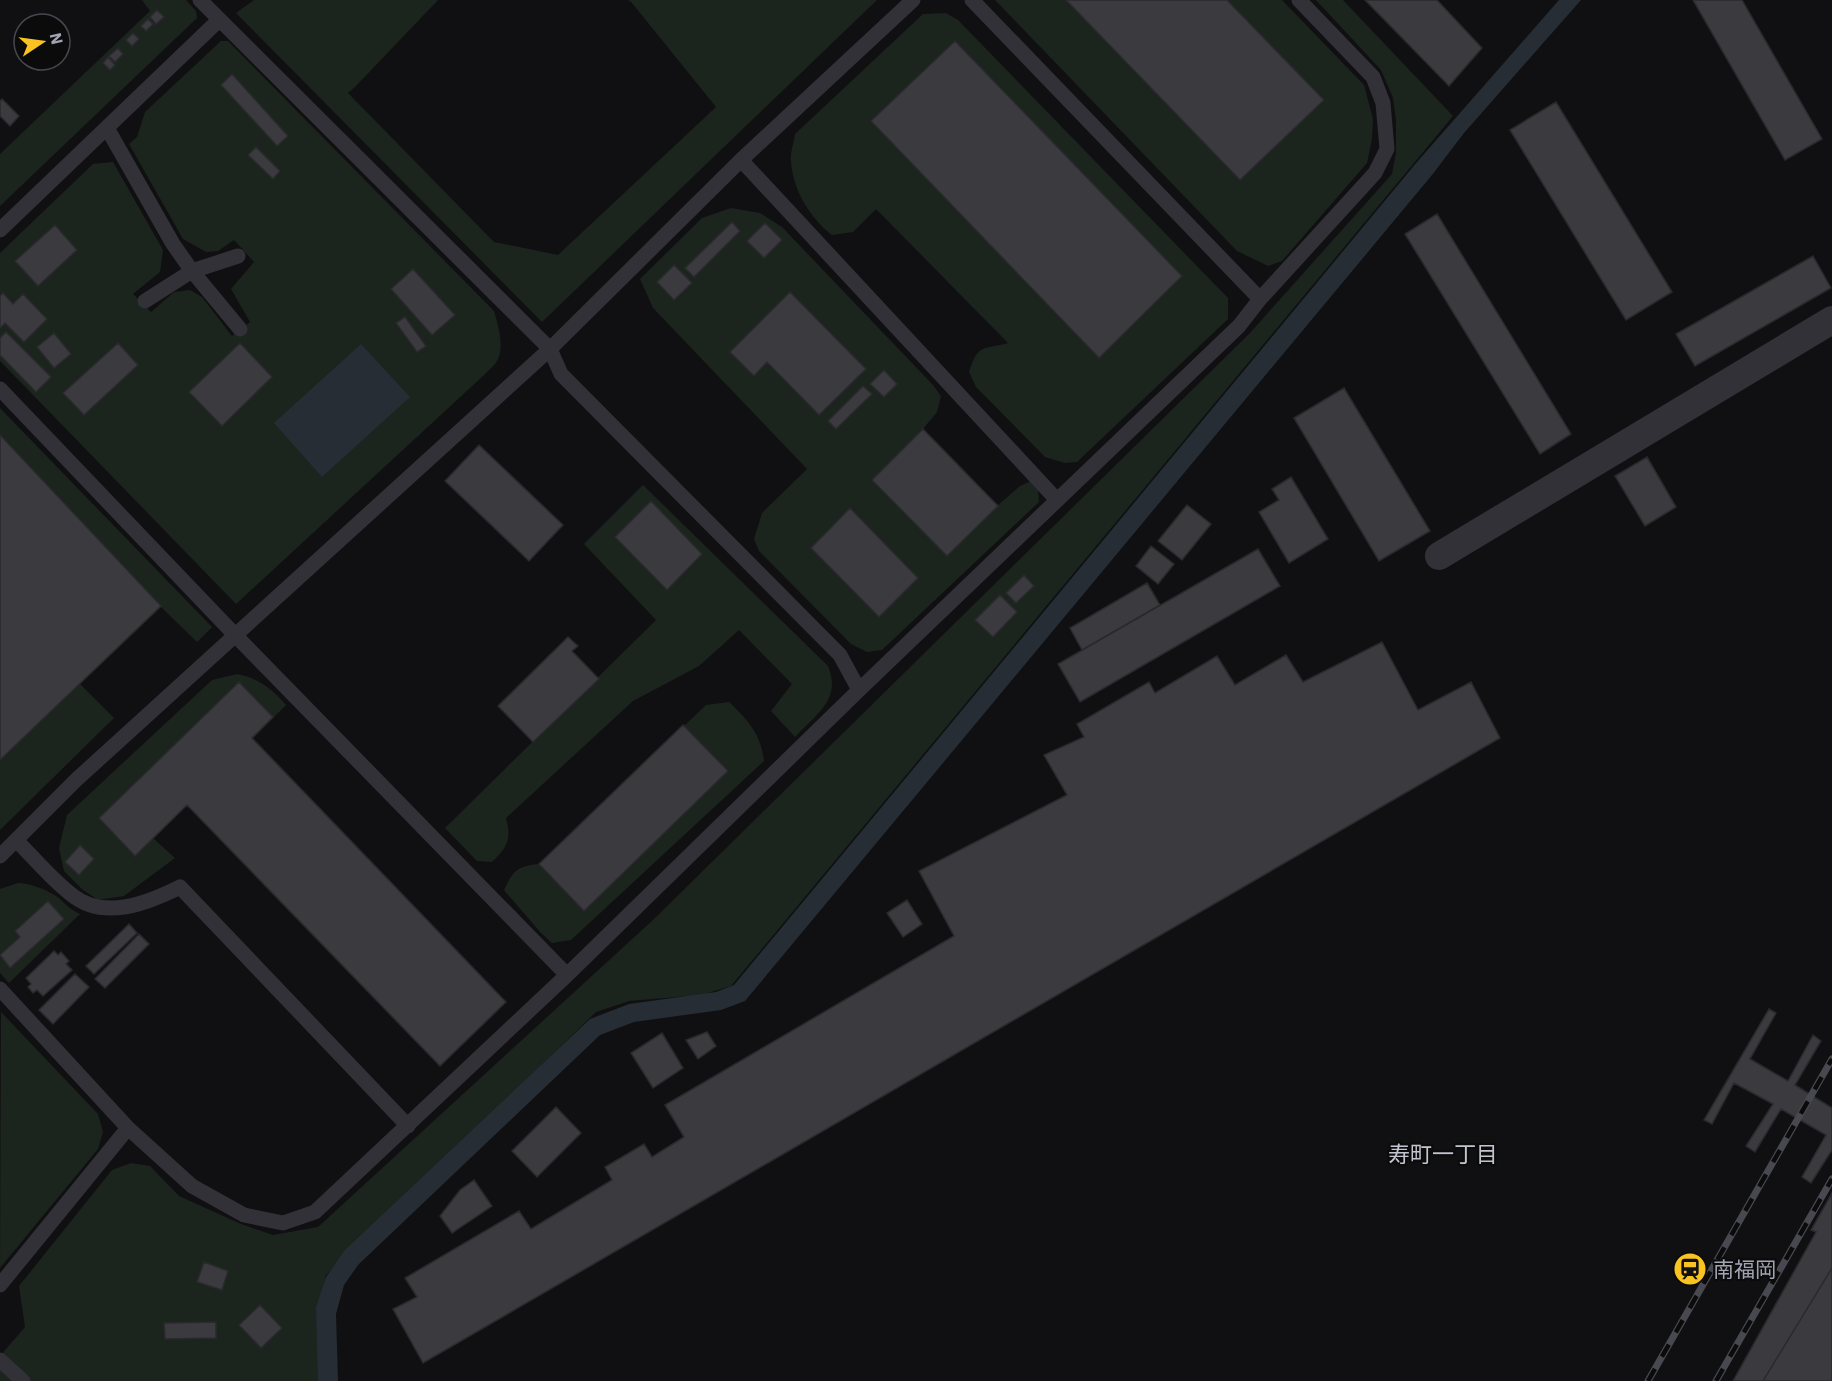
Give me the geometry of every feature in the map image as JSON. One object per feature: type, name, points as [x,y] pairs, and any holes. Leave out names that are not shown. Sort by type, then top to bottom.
[{"type":"street","points":[[1439,556],[1832,320]]},
{"type":"lane","points":[[200,0],[549,349],[561,374],[840,655],[858,690]]},
{"type":"lane","points":[[0,856],[76,780],[549,349],[741,159],[913,0]]},
{"type":"lane","points":[[972,0],[1260,298]]},
{"type":"lane","points":[[0,989],[128,1128],[192,1186],[244,1215],[283,1222],[315,1212],[567,975],[858,690],[1239,326],[1260,298],[1375,173],[1387,149],[1383,102],[1372,78],[1299,0]]},
{"type":"lane","points":[[0,230],[219,20]]},
{"type":"lane","points":[[107,128],[172,244],[240,329]]},
{"type":"lane","points":[[741,159],[1057,500]]},
{"type":"lane","points":[[144,301],[192,271],[238,256]]},
{"type":"lane","points":[[0,389],[236,636],[567,975]]},
{"type":"lane","points":[[16,840],[72,896],[90,905],[110,908],[133,907],[180,887],[408,1126]]},
{"type":"lane","points":[[0,1285],[128,1128]]},
{"type":"lane","points":[[0,1360],[23,1381]]},
{"type":"shaded area","points":[[142,0],[186,0],[196,11],[197,18],[0,206],[0,154],[150,11]]},
{"type":"shaded area","points":[[254,0],[438,0],[348,93],[494,242],[558,255],[716,107],[628,0],[877,0],[542,322],[236,13]]},
{"type":"shaded area","points":[[995,0],[1282,0],[1364,85],[1373,119],[1367,163],[1282,261],[1268,266],[1237,251]]},
{"type":"shaded area","points":[[1316,0],[1343,0],[1453,116],[731,986],[701,995],[629,1001],[596,1012],[326,1275],[318,1308],[318,1381],[0,1381],[0,1356],[25,1327],[19,1286],[112,1170],[131,1163],[150,1166],[179,1196],[241,1224],[273,1235],[318,1227],[654,919],[1250,333],[1392,174],[1396,152],[1396,121],[1393,98],[1381,70]]},
{"type":"shaded area","points":[[1559,0],[1581,0],[1464,133],[1432,175],[745,1001],[721,1010],[634,1022],[600,1035],[358,1265],[344,1285],[336,1314],[338,1381],[318,1381],[316,1307],[326,1277],[345,1250],[590,1019],[629,1004],[716,992],[734,985],[1417,162]]},
{"type":"shaded area","points":[[946,13],[958,20],[1228,298],[1228,319],[1077,462],[1065,463],[1045,457],[976,387],[969,372],[975,356],[982,349],[1008,343],[876,209],[853,232],[832,235],[810,212],[795,183],[791,159],[795,134],[923,14]]},
{"type":"shaded area","points":[[221,41],[228,41],[494,311],[501,343],[497,361],[491,368],[236,604],[0,361],[0,253],[93,164],[113,162],[163,250],[160,272],[133,294],[151,312],[174,292],[190,290],[202,297],[232,336],[250,322],[231,289],[254,262],[234,240],[218,251],[206,252],[183,239],[129,144],[137,137],[145,112]]},
{"type":"shaded area","points":[[731,208],[760,213],[782,227],[933,385],[941,396],[937,412],[923,429],[998,505],[1020,486],[1031,481],[1038,490],[1039,502],[882,650],[867,652],[851,644],[759,551],[754,539],[762,513],[807,469],[653,308],[640,279],[702,218]]},
{"type":"shaded area","points":[[361,344],[410,397],[322,477],[274,423]]},
{"type":"shaded area","points":[[0,408],[212,627],[197,642],[161,607],[80,684],[114,718],[0,830]]},
{"type":"shaded area","points":[[643,485],[828,666],[832,688],[829,697],[825,706],[795,737],[771,711],[792,684],[739,630],[699,666],[633,701],[506,818],[507,843],[497,857],[492,862],[477,861],[445,828],[656,620],[584,544]]},
{"type":"shaded area","points":[[237,674],[252,678],[264,685],[286,705],[153,838],[175,858],[124,896],[98,900],[82,889],[64,871],[59,848],[67,815],[212,680]]},
{"type":"shaded area","points":[[729,702],[757,735],[764,761],[571,940],[552,943],[504,890],[510,878],[521,868],[539,864],[706,705]]},
{"type":"shaded area","points":[[18,883],[33,885],[47,891],[80,914],[9,983],[0,973],[0,889]]},
{"type":"shaded area","points":[[1,1012],[98,1114],[103,1132],[98,1149],[0,1268]]},
{"type":"building","points":[[1066,0],[1227,0],[1324,100],[1240,180]]},
{"type":"building","points":[[1365,0],[1437,0],[1482,48],[1449,86]]},
{"type":"building","points":[[1693,0],[1742,0],[1822,139],[1785,160]]},
{"type":"building","points":[[157,10],[164,17],[156,24],[150,17]]},
{"type":"building","points":[[148,19],[153,24],[146,31],[141,26]]},
{"type":"building","points":[[133,33],[139,39],[132,46],[126,40]]},
{"type":"building","points":[[955,41],[1182,276],[1099,358],[871,121]]},
{"type":"building","points":[[118,48],[123,54],[115,62],[109,56]]},
{"type":"building","points":[[108,57],[115,65],[110,70],[103,63]]},
{"type":"building","points":[[232,74],[288,136],[277,146],[221,85]]},
{"type":"building","points":[[2,99],[19,116],[10,126],[0,116]]},
{"type":"building","points":[[1556,102],[1672,292],[1626,320],[1510,130]]},
{"type":"building","points":[[256,147],[280,171],[273,179],[248,155]]},
{"type":"building","points":[[1437,214],[1571,434],[1540,454],[1405,234]]},
{"type":"building","points":[[732,222],[740,231],[694,277],[685,268]]},
{"type":"building","points":[[765,223],[782,240],[764,258],[747,241]]},
{"type":"building","points":[[55,225],[77,250],[38,286],[15,261]]},
{"type":"building","points":[[1813,256],[1831,288],[1695,366],[1676,334]]},
{"type":"building","points":[[674,265],[692,283],[674,300],[657,282]]},
{"type":"building","points":[[413,269],[455,315],[432,335],[391,289]]},
{"type":"building","points":[[790,292],[866,369],[819,415],[767,362],[754,376],[730,352]]},
{"type":"building","points":[[3,293],[13,304],[23,294],[47,319],[24,342],[5,323],[0,328],[0,296]]},
{"type":"building","points":[[405,317],[426,346],[417,352],[396,323]]},
{"type":"building","points":[[6,332],[51,377],[36,392],[0,355],[0,338]]},
{"type":"building","points":[[54,333],[71,354],[54,368],[37,347]]},
{"type":"building","points":[[118,343],[138,365],[84,415],[63,393]]},
{"type":"building","points":[[240,343],[272,377],[222,426],[189,392]]},
{"type":"building","points":[[884,370],[897,384],[884,397],[870,384]]},
{"type":"building","points":[[863,386],[872,394],[836,429],[828,421]]},
{"type":"building","points":[[1344,388],[1430,531],[1379,561],[1294,418]]},
{"type":"building","points":[[923,429],[998,506],[947,556],[872,480]]},
{"type":"building","points":[[0,435],[161,606],[0,760]]},
{"type":"building","points":[[479,445],[563,525],[529,561],[445,481]]},
{"type":"building","points":[[1647,457],[1676,507],[1645,526],[1615,476]]},
{"type":"building","points":[[1291,477],[1328,539],[1289,563],[1259,512],[1279,500],[1272,489]]},
{"type":"building","points":[[651,501],[702,554],[667,590],[615,537]]},
{"type":"building","points":[[1187,505],[1211,524],[1182,560],[1158,541]]},
{"type":"building","points":[[850,508],[918,578],[879,617],[811,548]]},
{"type":"building","points":[[1151,546],[1174,564],[1158,584],[1136,566]]},
{"type":"building","points":[[1258,549],[1280,586],[1080,702],[1058,664]]},
{"type":"building","points":[[1024,575],[1034,586],[1016,603],[1006,593]]},
{"type":"building","points":[[1147,583],[1160,605],[1082,650],[1070,628]]},
{"type":"building","points":[[1000,595],[1017,612],[993,637],[975,620]]},
{"type":"building","points":[[568,637],[578,646],[572,651],[599,679],[533,742],[498,706]]},
{"type":"building","points":[[1382,642],[1418,710],[1471,682],[1500,738],[423,1363],[393,1309],[417,1297],[405,1278],[519,1211],[531,1229],[612,1180],[605,1167],[644,1144],[652,1157],[684,1137],[665,1105],[954,936],[919,871],[1067,795],[1044,755],[1084,737],[1077,724],[1149,682],[1155,693],[1217,656],[1235,685],[1286,655],[1303,682]]},
{"type":"building","points":[[239,682],[273,717],[252,738],[506,1002],[440,1066],[187,805],[135,856],[99,818]]},
{"type":"building","points":[[683,725],[728,771],[584,911],[539,864]]},
{"type":"building","points":[[80,845],[94,859],[79,875],[65,862]]},
{"type":"building","points":[[907,900],[922,924],[903,937],[887,913]]},
{"type":"building","points":[[48,901],[64,919],[10,968],[0,955],[20,937],[15,931]]},
{"type":"building","points":[[129,924],[137,933],[94,974],[86,966]]},
{"type":"building","points":[[139,934],[149,944],[105,988],[95,979]]},
{"type":"building","points":[[54,951],[58,955],[61,952],[69,961],[66,964],[72,970],[43,996],[37,990],[33,993],[28,987],[31,984],[26,978]]},
{"type":"building","points":[[75,974],[89,987],[53,1024],[39,1010]]},
{"type":"building","points":[[1769,1009],[1776,1013],[1750,1059],[1788,1081],[1813,1035],[1821,1041],[1795,1085],[1832,1108],[1832,1150],[1811,1183],[1802,1177],[1826,1135],[1781,1109],[1755,1152],[1746,1146],[1773,1104],[1734,1083],[1712,1124],[1704,1120]]},
{"type":"building","points":[[707,1032],[716,1046],[698,1059],[686,1040]]},
{"type":"building","points":[[662,1033],[683,1068],[653,1088],[631,1053]]},
{"type":"building","points":[[556,1107],[581,1133],[537,1177],[512,1151]]},
{"type":"building","points":[[474,1180],[492,1206],[452,1233],[440,1216],[460,1190]]},
{"type":"building","points":[[1832,1193],[1832,1268],[1763,1381],[1733,1381],[1816,1232],[1811,1230]]},
{"type":"building","points":[[204,1262],[228,1271],[222,1290],[197,1282]]},
{"type":"building","points":[[1832,1268],[1832,1381],[1763,1381]]},
{"type":"building","points":[[260,1305],[282,1328],[261,1348],[239,1325]]},
{"type":"building","points":[[216,1322],[216,1338],[165,1339],[164,1323]]},
{"type":"railway","points":[[1648,1381],[1832,1059]]},
{"type":"railway","points":[[1716,1381],[1832,1179]]},
{"type":"place","name":"南福岡","points":[[1690,1269]]},
{"type":"district","name":"寿町一丁目","points":[[1443,1153]]}]
